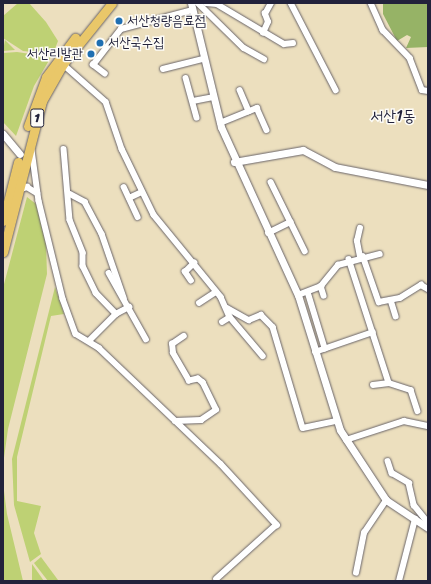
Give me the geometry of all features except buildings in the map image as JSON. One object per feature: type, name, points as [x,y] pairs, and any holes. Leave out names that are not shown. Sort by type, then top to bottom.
[{"type":"main road","name":"1","points":[[3,221],[36,98],[46,77],[104,3]]},
{"type":"main road","name":"1","points":[[3,252],[30,137],[42,101],[63,64],[112,3]]},
{"type":"street","points":[[198,3],[244,48],[264,59]]},
{"type":"street","points":[[206,3],[217,4],[263,33],[284,44],[293,42]]},
{"type":"street","points":[[263,33],[268,22],[265,14],[271,3]]},
{"type":"street","points":[[291,3],[336,90]]},
{"type":"street","points":[[371,3],[383,30],[410,58],[422,90],[428,91]]},
{"type":"street","points":[[105,74],[93,65],[121,29],[192,7],[203,59],[220,123],[234,162],[298,295],[337,421],[346,440],[386,500],[428,528]]},
{"type":"street","points":[[163,69],[203,59]]},
{"type":"street","points":[[63,64],[106,102],[142,192],[154,215],[194,263],[227,308],[230,316],[263,356]]},
{"type":"street","points":[[186,78],[197,118]]},
{"type":"street","points":[[240,90],[249,111]]},
{"type":"street","points":[[193,101],[213,97]]},
{"type":"street","points":[[220,123],[257,108],[267,130]]},
{"type":"street","points":[[3,134],[20,154]]},
{"type":"street","points":[[30,137],[37,193],[70,321],[76,334],[88,341],[176,421],[277,525],[217,579]]},
{"type":"street","points":[[64,149],[70,194],[70,220],[83,253],[83,266],[96,293],[116,314]]},
{"type":"street","points":[[234,162],[303,150],[336,166],[428,185]]},
{"type":"street","points":[[271,182],[305,251]]},
{"type":"street","points":[[18,191],[27,187],[37,193]]},
{"type":"street","points":[[124,187],[138,217]]},
{"type":"street","points":[[129,198],[142,192]]},
{"type":"street","points":[[70,194],[85,202],[89,208],[102,234],[124,298]]},
{"type":"street","points":[[268,233],[291,222]]},
{"type":"street","points":[[360,228],[357,241],[361,256],[379,302],[391,300],[421,285],[428,289]]},
{"type":"street","points":[[298,295],[321,286],[338,265],[349,259],[380,254]]},
{"type":"street","points":[[349,259],[389,384]]},
{"type":"street","points":[[191,281],[185,272],[194,263]]},
{"type":"street","points":[[109,273],[146,339]]},
{"type":"street","points":[[321,286],[324,296]]},
{"type":"street","points":[[199,303],[216,292]]},
{"type":"street","points":[[308,292],[325,348]]},
{"type":"street","points":[[391,300],[396,316]]},
{"type":"street","points":[[88,341],[116,314],[129,307]]},
{"type":"street","points":[[227,308],[249,320],[261,315],[273,328],[303,428],[337,421]]},
{"type":"street","points":[[222,322],[230,316]]},
{"type":"street","points":[[315,352],[373,332]]},
{"type":"street","points":[[176,421],[201,420],[216,410],[203,383],[198,379],[189,381],[173,353],[172,344],[184,336]]},
{"type":"street","points":[[373,384],[389,384],[411,390],[418,411]]},
{"type":"street","points":[[346,440],[404,421],[428,426]]},
{"type":"street","points":[[388,461],[392,473],[409,483],[414,505],[428,522]]},
{"type":"street","points":[[356,573],[364,533],[386,500]]},
{"type":"street","points":[[399,581],[415,519]]},
{"type":"green space","points":[[18,3],[29,3],[46,22],[58,41],[53,54],[23,51],[3,38],[3,16]]},
{"type":"green space","points":[[383,3],[428,3],[428,47],[406,48],[411,37],[407,35],[397,41],[383,14]]},
{"type":"green space","points":[[5,40],[15,50],[3,51]]},
{"type":"green space","points":[[17,52],[51,57],[34,86],[16,136],[3,122],[3,53]]},
{"type":"green space","points":[[27,197],[36,204],[46,244],[47,274],[8,429],[3,465],[3,288]]},
{"type":"green space","points":[[55,287],[64,314],[51,316],[17,457],[17,501],[41,506],[34,533],[41,554],[30,562],[14,505],[12,459]]},
{"type":"green space","points":[[3,483],[7,514],[23,581],[3,581]]},
{"type":"green space","points":[[41,557],[58,580],[48,581],[34,563]]},
{"type":"green space","points":[[32,564],[44,581],[32,581]]},
{"type":"place","name":"서산청량음료점","points":[[119,21]]},
{"type":"place","name":"서산국수집","points":[[100,43]]},
{"type":"place","name":"서산리발관","points":[[91,54]]},
{"type":"district","name":"서산1동","points":[[393,116]]}]
